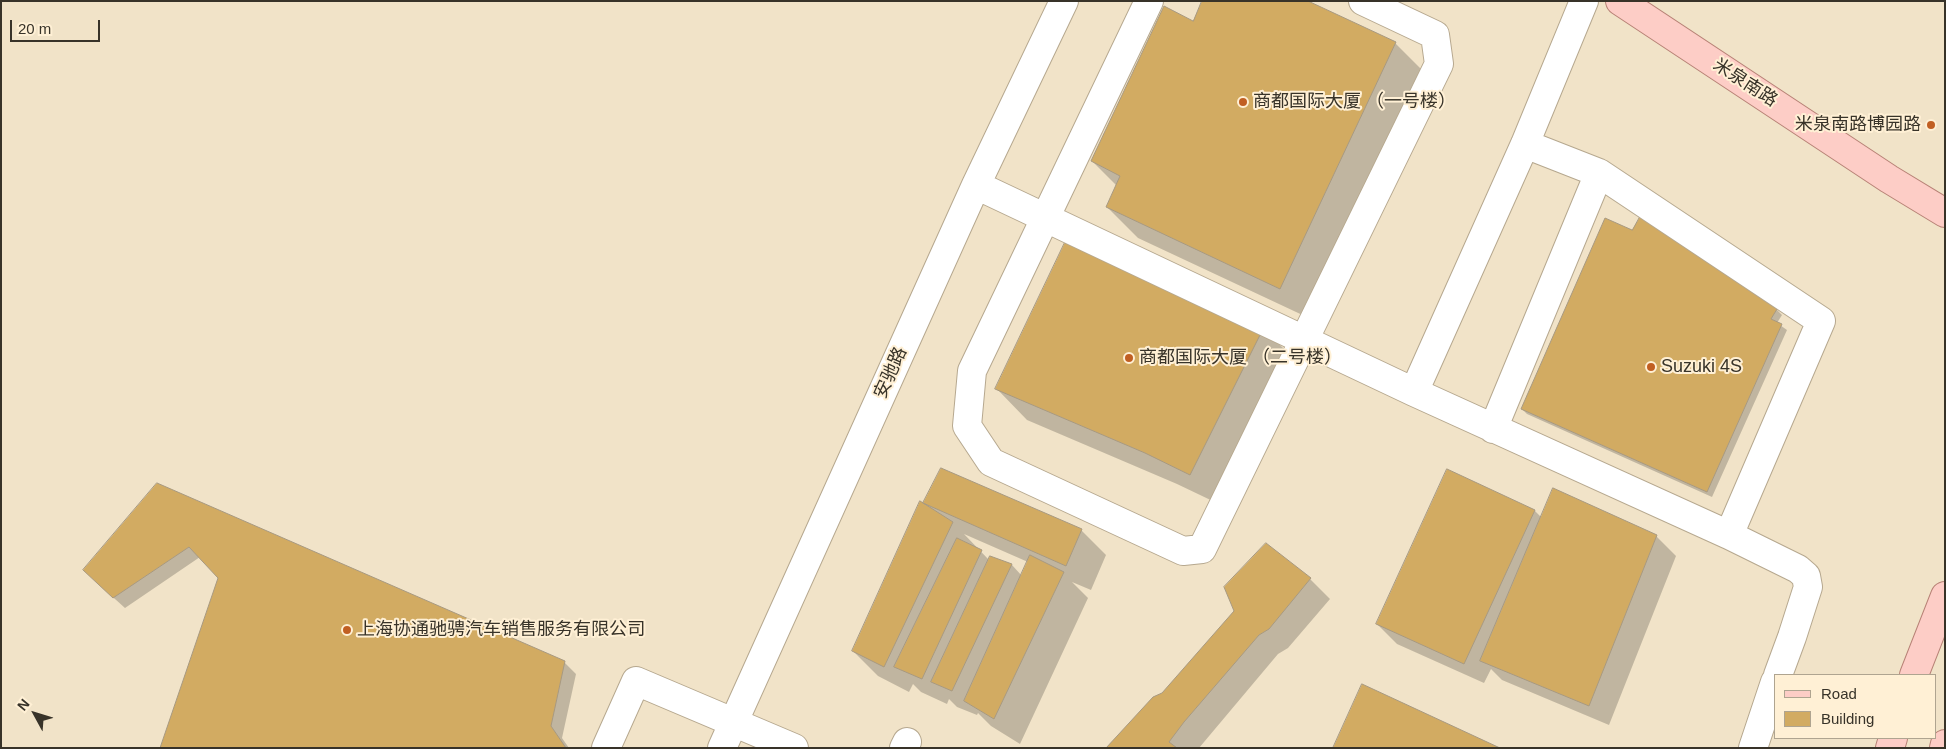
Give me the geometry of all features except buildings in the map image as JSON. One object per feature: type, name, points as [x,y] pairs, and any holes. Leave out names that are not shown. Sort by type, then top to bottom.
[{"type":"main road","name":"米泉南路","points":[[1620,1],[1889,179],[1945,213]]},
{"type":"main road","points":[[1914,674],[1945,596]]},
{"type":"street","name":"安驰路","points":[[722,748],[976,185],[1064,1]]},
{"type":"street","points":[[1149,1],[972,371],[966,426],[990,462],[1183,551],[1202,549],[1439,64],[1435,35],[1363,1]]},
{"type":"street","points":[[1414,392],[1525,144],[1584,1]]},
{"type":"street","points":[[1525,144],[1600,173],[1821,322],[1729,534]]},
{"type":"street","points":[[1493,429],[1600,173]]},
{"type":"street","points":[[976,185],[1493,429],[1729,534],[1798,569],[1806,576],[1808,587],[1778,674]]},
{"type":"street","points":[[606,748],[636,681],[794,748]]},
{"type":"street","points":[[1753,748],[1774,685]]},
{"type":"place","name":"商都国际大厦 （一号楼）","points":[[1243,102]]},
{"type":"place","name":"米泉南路博园路","points":[[1931,125]]},
{"type":"place","name":"商都国际大厦 （二号楼）","points":[[1129,358]]},
{"type":"place","name":"Suzuki 4S","points":[[1651,367]]},
{"type":"place","name":"上海协通驰骋汽车销售服务有限公司","points":[[347,630]]}]
